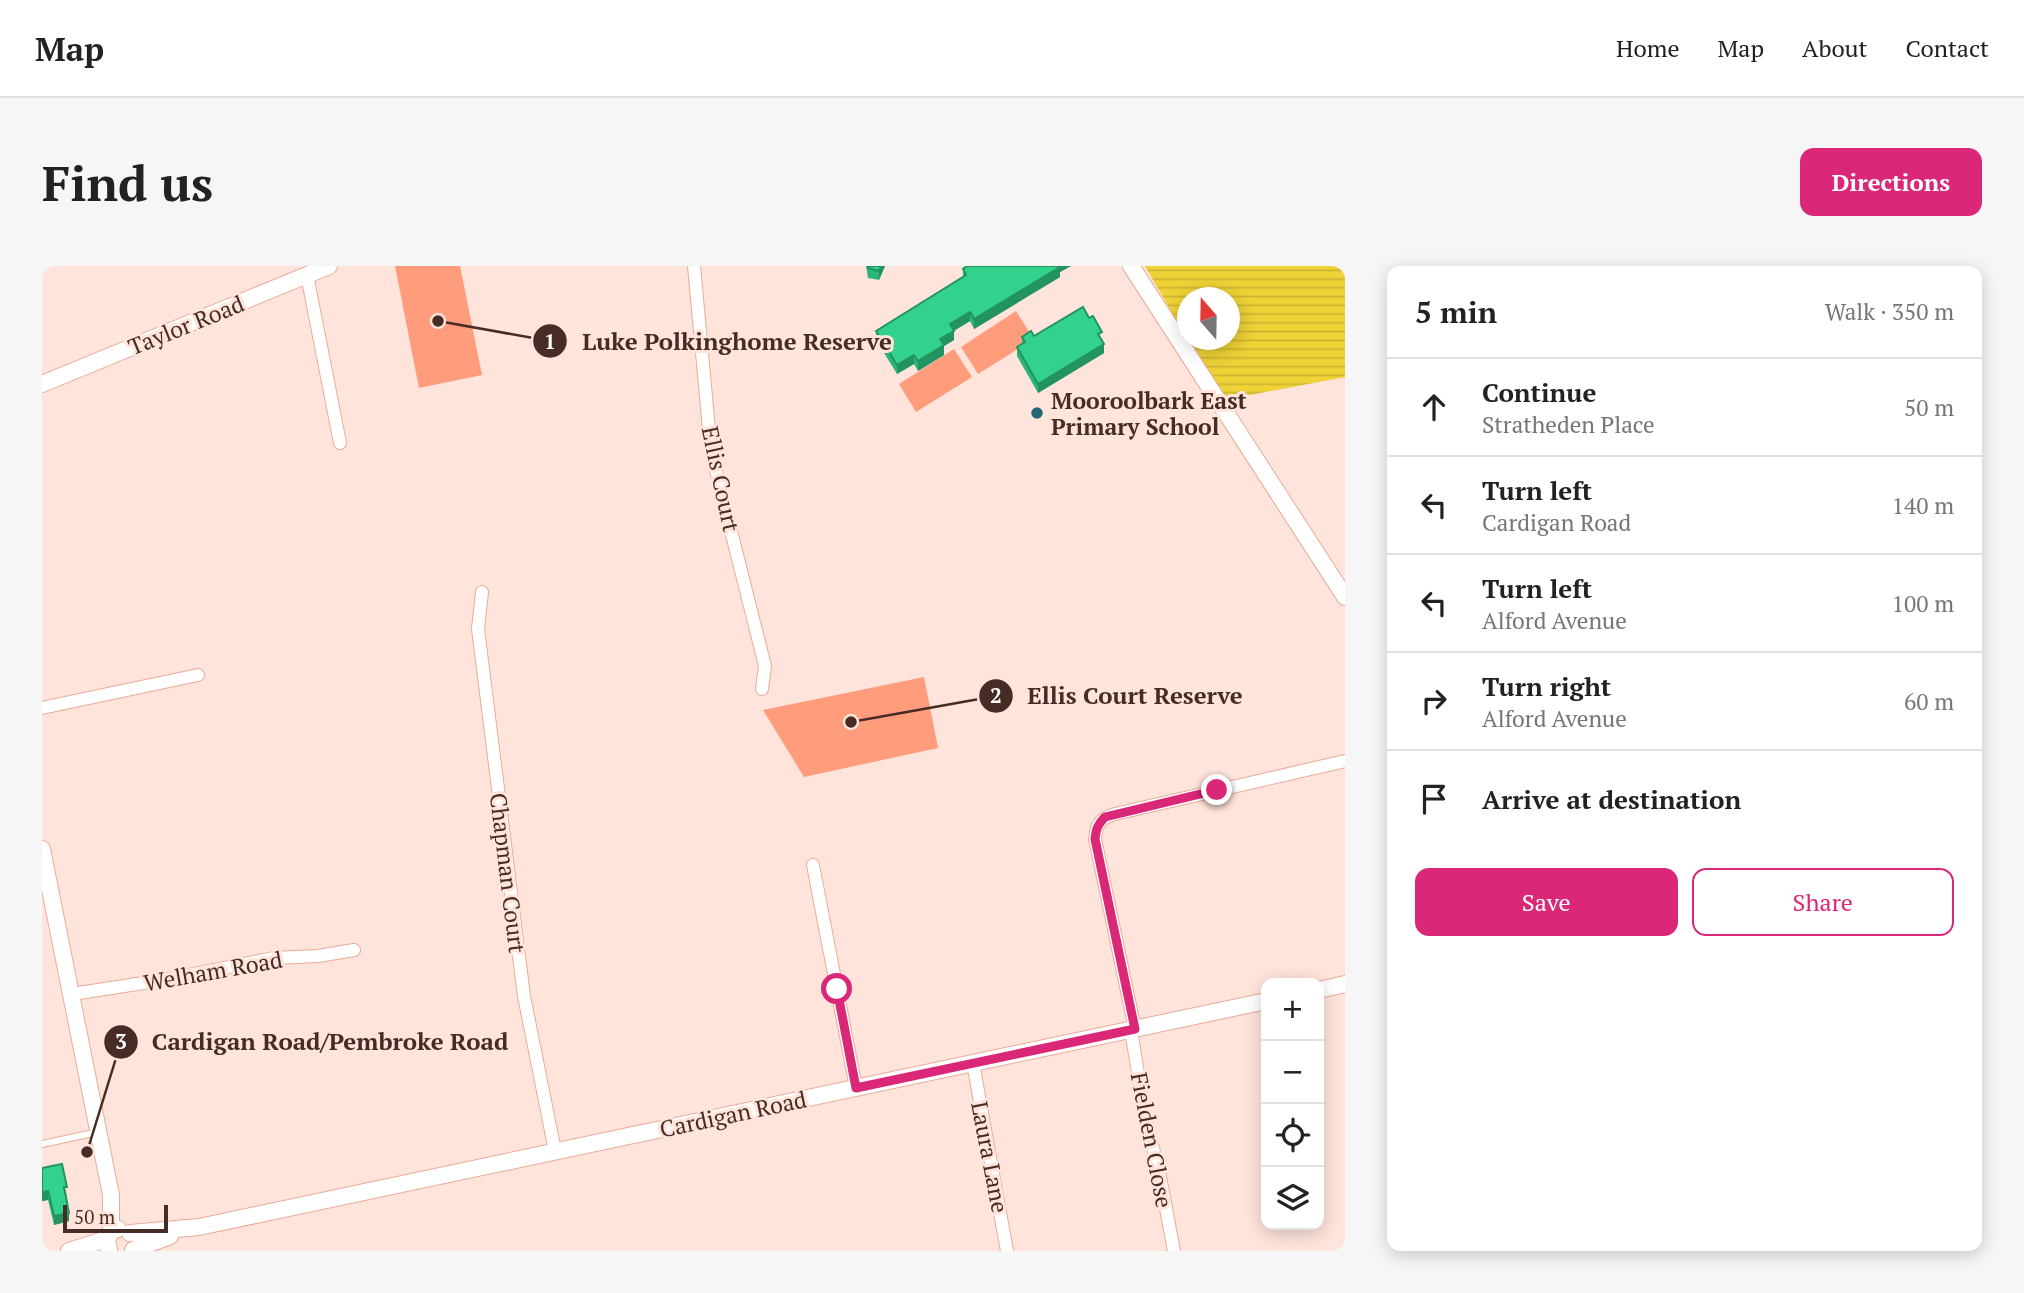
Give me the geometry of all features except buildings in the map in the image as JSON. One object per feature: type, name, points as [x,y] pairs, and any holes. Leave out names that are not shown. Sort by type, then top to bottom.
[{"type":"street","name":"Taylor Road","points":[[42,384],[329,266]]},
{"type":"street","name":"Ellis Court","points":[[694,266],[711,451],[765,666],[762,689]]},
{"type":"street","points":[[1131,266],[1345,597]]},
{"type":"street","points":[[307,275],[340,443]]},
{"type":"street","name":"Chapman Court","points":[[482,592],[478,629],[524,996],[555,1151]]},
{"type":"street","points":[[42,708],[198,675]]},
{"type":"street","name":"Fielden Close","points":[[1174,1251],[1159,1171],[1145,1117],[1133,1029],[1095,839],[1099,823],[1105,817],[1115,814],[1345,761]]},
{"type":"street","points":[[42,849],[47,903],[72,994],[111,1195],[116,1237],[134,1240],[132,1250]]},
{"type":"street","points":[[813,865],[856,1088]]},
{"type":"street","name":"Welham Road","points":[[72,994],[163,980],[274,958],[318,956],[354,950]]},
{"type":"street","points":[[1324,989],[1345,984]]},
{"type":"street","name":"Cardigan Road","points":[[69,1251],[116,1237],[199,1227],[1261,1002]]},
{"type":"street","name":"Laura Lane","points":[[973,1063],[1007,1251]]},
{"type":"street","name":"Cardigan Road","points":[[132,1250],[199,1227]]},
{"type":"lane","points":[[42,1144],[98,1132]]},
{"type":"shaded area","points":[[395,266],[460,266],[482,375],[419,388]]},
{"type":"shaded area","points":[[1145,266],[1345,266],[1345,377],[1223,400],[1194,350],[1240,350],[1240,287],[1177,287],[1177,322]]},
{"type":"shaded area","points":[[1016,311],[1034,339],[978,374],[961,347]]},
{"type":"shaded area","points":[[954,349],[972,377],[916,412],[899,384]]},
{"type":"shaded area","points":[[924,677],[938,748],[804,777],[763,710]]},
{"type":"place","name":"Luke Polkinghome Reserve","points":[[438,321]]},
{"type":"place","name":"Mooroolbark East Primary School","points":[[1037,413]]},
{"type":"place","name":"Ellis Court Reserve","points":[[851,722]]},
{"type":"place","name":"Cardigan Road/Pembroke Road","points":[[87,1152]]},
{"type":"route","points":[[837,989],[856,1088],[1135,1029],[1095,839],[1096,831],[1105,817],[1217,790]]}]
